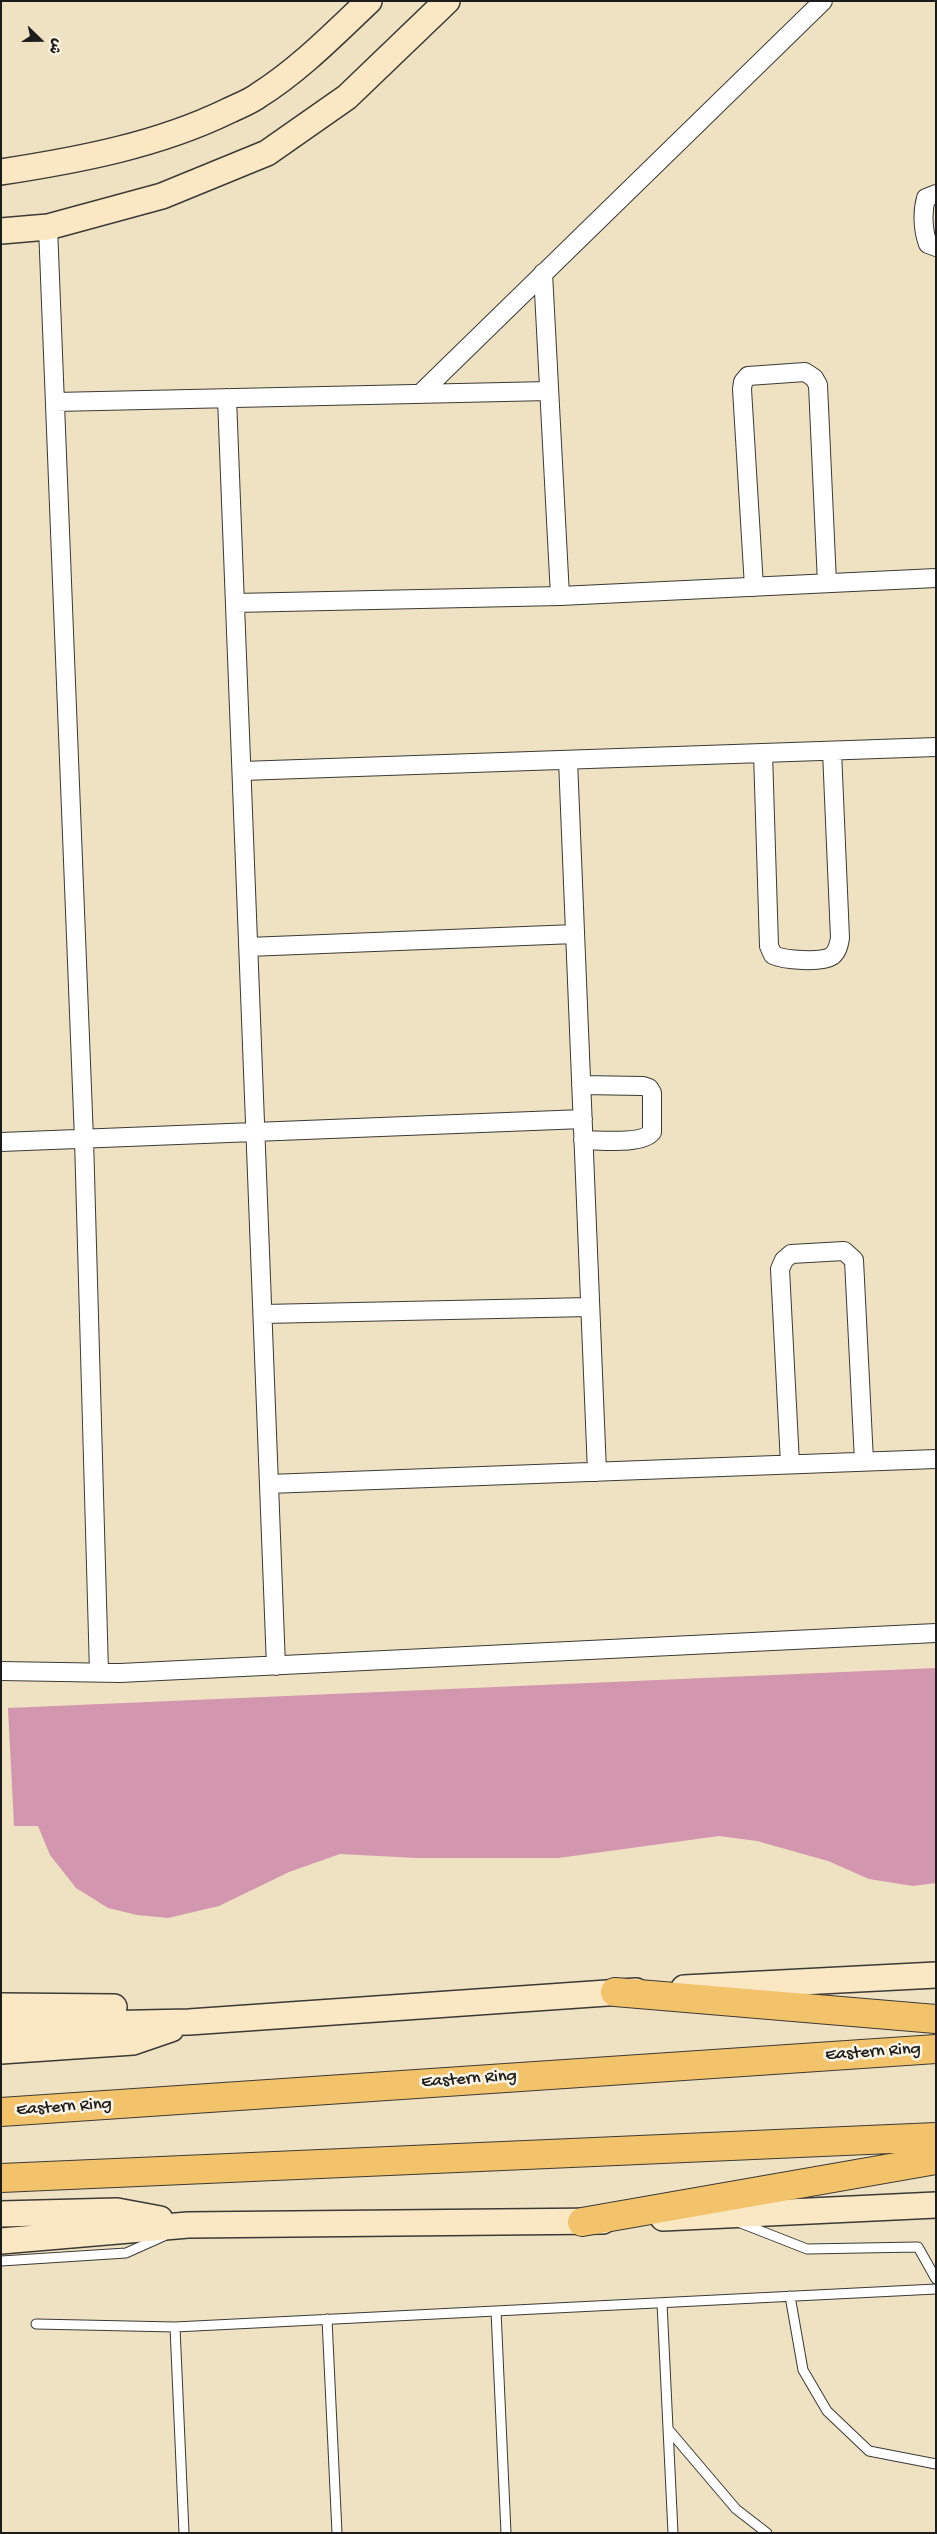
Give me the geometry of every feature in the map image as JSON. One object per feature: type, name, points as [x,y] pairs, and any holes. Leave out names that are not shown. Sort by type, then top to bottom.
[{"type":"highway","points":[[615,1992],[936,2019]]},
{"type":"highway","name":"Eastern Ring","points":[[1,2112],[936,2049]]},
{"type":"highway","points":[[1,2178],[936,2137]]},
{"type":"highway","points":[[582,2222],[936,2160]]},
{"type":"street","points":[[1,172],[65,162],[127,147],[199,124],[258,96],[303,63],[369,1]]},
{"type":"street","points":[[1,231],[48,226],[162,196],[267,153],[346,97],[447,1]]},
{"type":"street","points":[[420,394],[823,1]]},
{"type":"street","points":[[936,194],[926,198],[924,205],[924,236],[928,244],[936,247]]},
{"type":"street","points":[[48,226],[84,1139],[99,1672]]},
{"type":"street","points":[[543,273],[560,596]]},
{"type":"street","points":[[754,587],[743,399],[744,382],[748,376],[805,372],[814,378],[818,385],[826,583]]},
{"type":"street","points":[[55,402],[549,391]]},
{"type":"street","points":[[227,398],[276,1666]]},
{"type":"street","points":[[235,603],[560,596],[936,578]]},
{"type":"street","points":[[242,771],[936,747]]},
{"type":"street","points":[[763,753],[769,946],[773,955],[782,959],[824,958],[832,956],[838,948],[840,938],[832,750]]},
{"type":"street","points":[[568,760],[597,1472]]},
{"type":"street","points":[[248,947],[575,934]]},
{"type":"street","points":[[581,1085],[643,1086],[652,1093],[652,1132],[649,1136],[638,1140],[583,1140]]},
{"type":"street","points":[[1,1142],[583,1119]]},
{"type":"street","points":[[790,1464],[780,1269],[784,1260],[791,1254],[844,1251],[854,1260],[864,1462]]},
{"type":"street","points":[[263,1314],[590,1307]]},
{"type":"street","points":[[269,1484],[936,1459]]},
{"type":"street","points":[[1,1671],[120,1673],[936,1633]]},
{"type":"street","points":[[1,2026],[190,2022],[615,1992],[936,1975]]},
{"type":"street","points":[[1,2006],[135,2007],[190,2022]]},
{"type":"street","points":[[1,2050],[133,2042],[190,2022]]},
{"type":"street","points":[[1,2241],[188,2225],[582,2222],[936,2205]]},
{"type":"street","points":[[1,2214],[117,2211],[188,2225]]},
{"type":"lane","points":[[720,2215],[807,2249],[918,2247],[936,2279]]},
{"type":"lane","points":[[1,2261],[126,2254],[188,2225]]},
{"type":"lane","points":[[36,2324],[175,2327],[936,2289]]},
{"type":"lane","points":[[790,2296],[803,2370],[827,2411],[869,2451],[936,2464]]},
{"type":"lane","points":[[662,2303],[673,2533]]},
{"type":"lane","points":[[496,2311],[506,2533]]},
{"type":"lane","points":[[327,2319],[337,2533]]},
{"type":"lane","points":[[175,2327],[184,2533]]},
{"type":"lane","points":[[668,2429],[736,2509],[767,2533]]},
{"type":"building","points":[[936,1668],[936,1883],[913,1886],[869,1879],[828,1861],[757,1841],[719,1836],[558,1858],[416,1858],[340,1854],[289,1872],[219,1906],[168,1918],[137,1915],[108,1908],[76,1888],[50,1855],[38,1826],[14,1826],[8,1708]]}]
